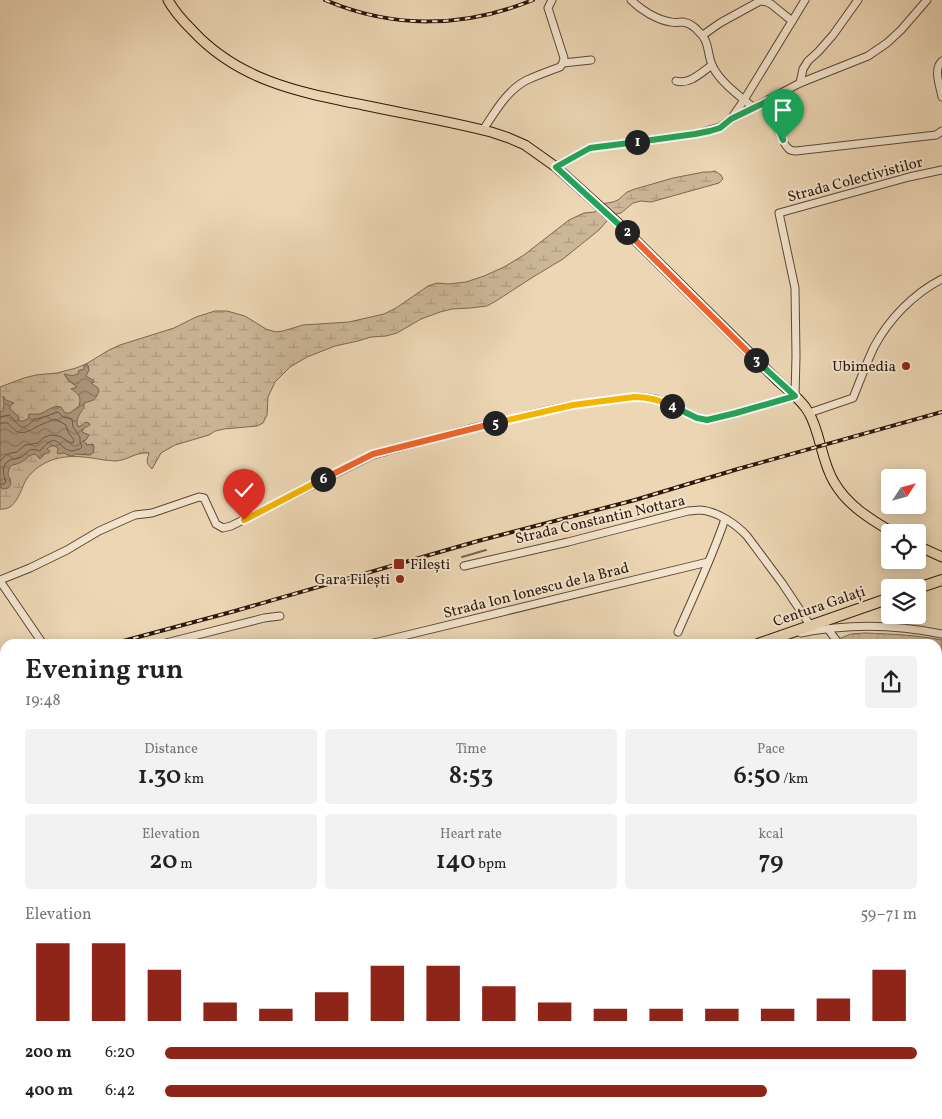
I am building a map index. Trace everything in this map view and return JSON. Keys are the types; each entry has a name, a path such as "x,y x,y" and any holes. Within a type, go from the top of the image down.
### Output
{"highway":[{"path":"926,585 942,580"},
{"name":"Centura Galați","path":"772,639 881,601"}],"main road":[{"path":"168,0 184,22 212,50 239,68 269,82 315,95 483,130 509,138 540,154 619,224 795,396 809,413 815,427 826,467 839,490 856,508 881,526"},
{"path":"926,550 942,557"}],"street":[{"path":"483,130 499,105 516,88 527,80 560,67 563,63 564,58 548,8 552,0"},
{"path":"630,0 661,19 671,22 683,22 692,26 703,35 709,59 718,74 754,108"},
{"path":"731,119 805,0"},
{"path":"800,83 803,69 833,35 858,0"},
{"path":"556,167 590,148 695,134 720,128 731,119 800,83 868,56 887,43 901,30 927,0"},
{"path":"703,35 720,23 763,1 771,4 792,20"},
{"path":"563,63 591,60"},
{"path":"942,61 938,66 937,74 942,97"},
{"path":"676,81 686,82 693,79 712,65"},
{"path":"768,101 783,140 791,151 936,135 942,131"},
{"name":"Strada Colectivistilor","path":"795,396 795,288 779,213 909,177 942,170"},
{"path":"809,413 853,398 874,347 894,316 930,285 942,279"},
{"path":"40,639 0,581 67,550 100,531 135,515 152,513 199,497 204,498 216,524 223,528 231,526 373,454 545,411 602,401 643,397 669,404 697,418 707,420 795,396"},
{"name":"Strada Constantin Nottara","path":"464,566 688,511 707,511 742,530 782,583 810,625"},
{"path":"678,632 720,535 724,519"},
{"name":"Strada Ion Ionescu de la Brad","path":"391,639 708,562"},
{"path":"182,639 264,618 280,616"},
{"path":"777,639 828,628 873,625 900,627 942,634"},
{"path":"828,628 836,639"}],"green space":[{"path":"715,171 723,179 719,183 651,202 641,201 633,203 621,213 612,215 599,230 563,259 487,306 440,312 421,319 397,333 335,346 307,357 290,367 275,382 268,397 267,415 263,423 257,426 215,431 209,435 175,445 161,453 152,469 147,461 149,453 115,461 79,457 55,459 34,470 26,480 14,504 5,509 0,509 0,387 36,375 57,373 76,368 120,345 174,328 196,317 215,311 227,311 245,316 266,329 276,332 303,325 349,322 384,314 428,286 437,283 466,282 504,267 524,255 569,220 584,213 595,212 602,204 618,200 627,192 673,178"},
{"path":"851,634 894,634 935,639 841,638"}],"water":[{"path":"86,364 89,370 86,376 93,380 94,382 91,383 99,391 94,400 84,403 77,424 78,427 85,422 89,423 90,425 84,428 82,432 89,435 83,441 86,445 93,444 93,453 90,455 76,454 71,456 64,453 58,454 57,447 51,446 47,449 50,451 49,453 46,453 40,459 33,454 20,463 11,466 8,475 11,485 6,489 2,489 0,485 0,412 3,411 3,396 6,400 14,403 10,406 10,409 17,415 20,421 28,419 29,414 40,414 56,407 61,407 65,413 70,413 79,406 80,398 71,389 77,387 64,374 77,374 79,373 78,371 84,369"}],"waterway":[{"path":"462,557 486,550"}],"railway":[{"path":"325,0 376,16 429,21 481,16 533,0"},
{"path":"131,639 478,541 635,500 942,412"}],"place":[{"name":"Ubimedia","path":"906,366"},
{"name":"Filești","path":"399,564"},
{"name":"Gara Filești","path":"400,579"}],"route":[{"path":"244,520 373,454 545,411 573,405 643,397 669,404 697,418 707,420 795,396 619,224 556,167 569,158 590,148 695,134 720,128 731,119 768,101 783,140"}]}
